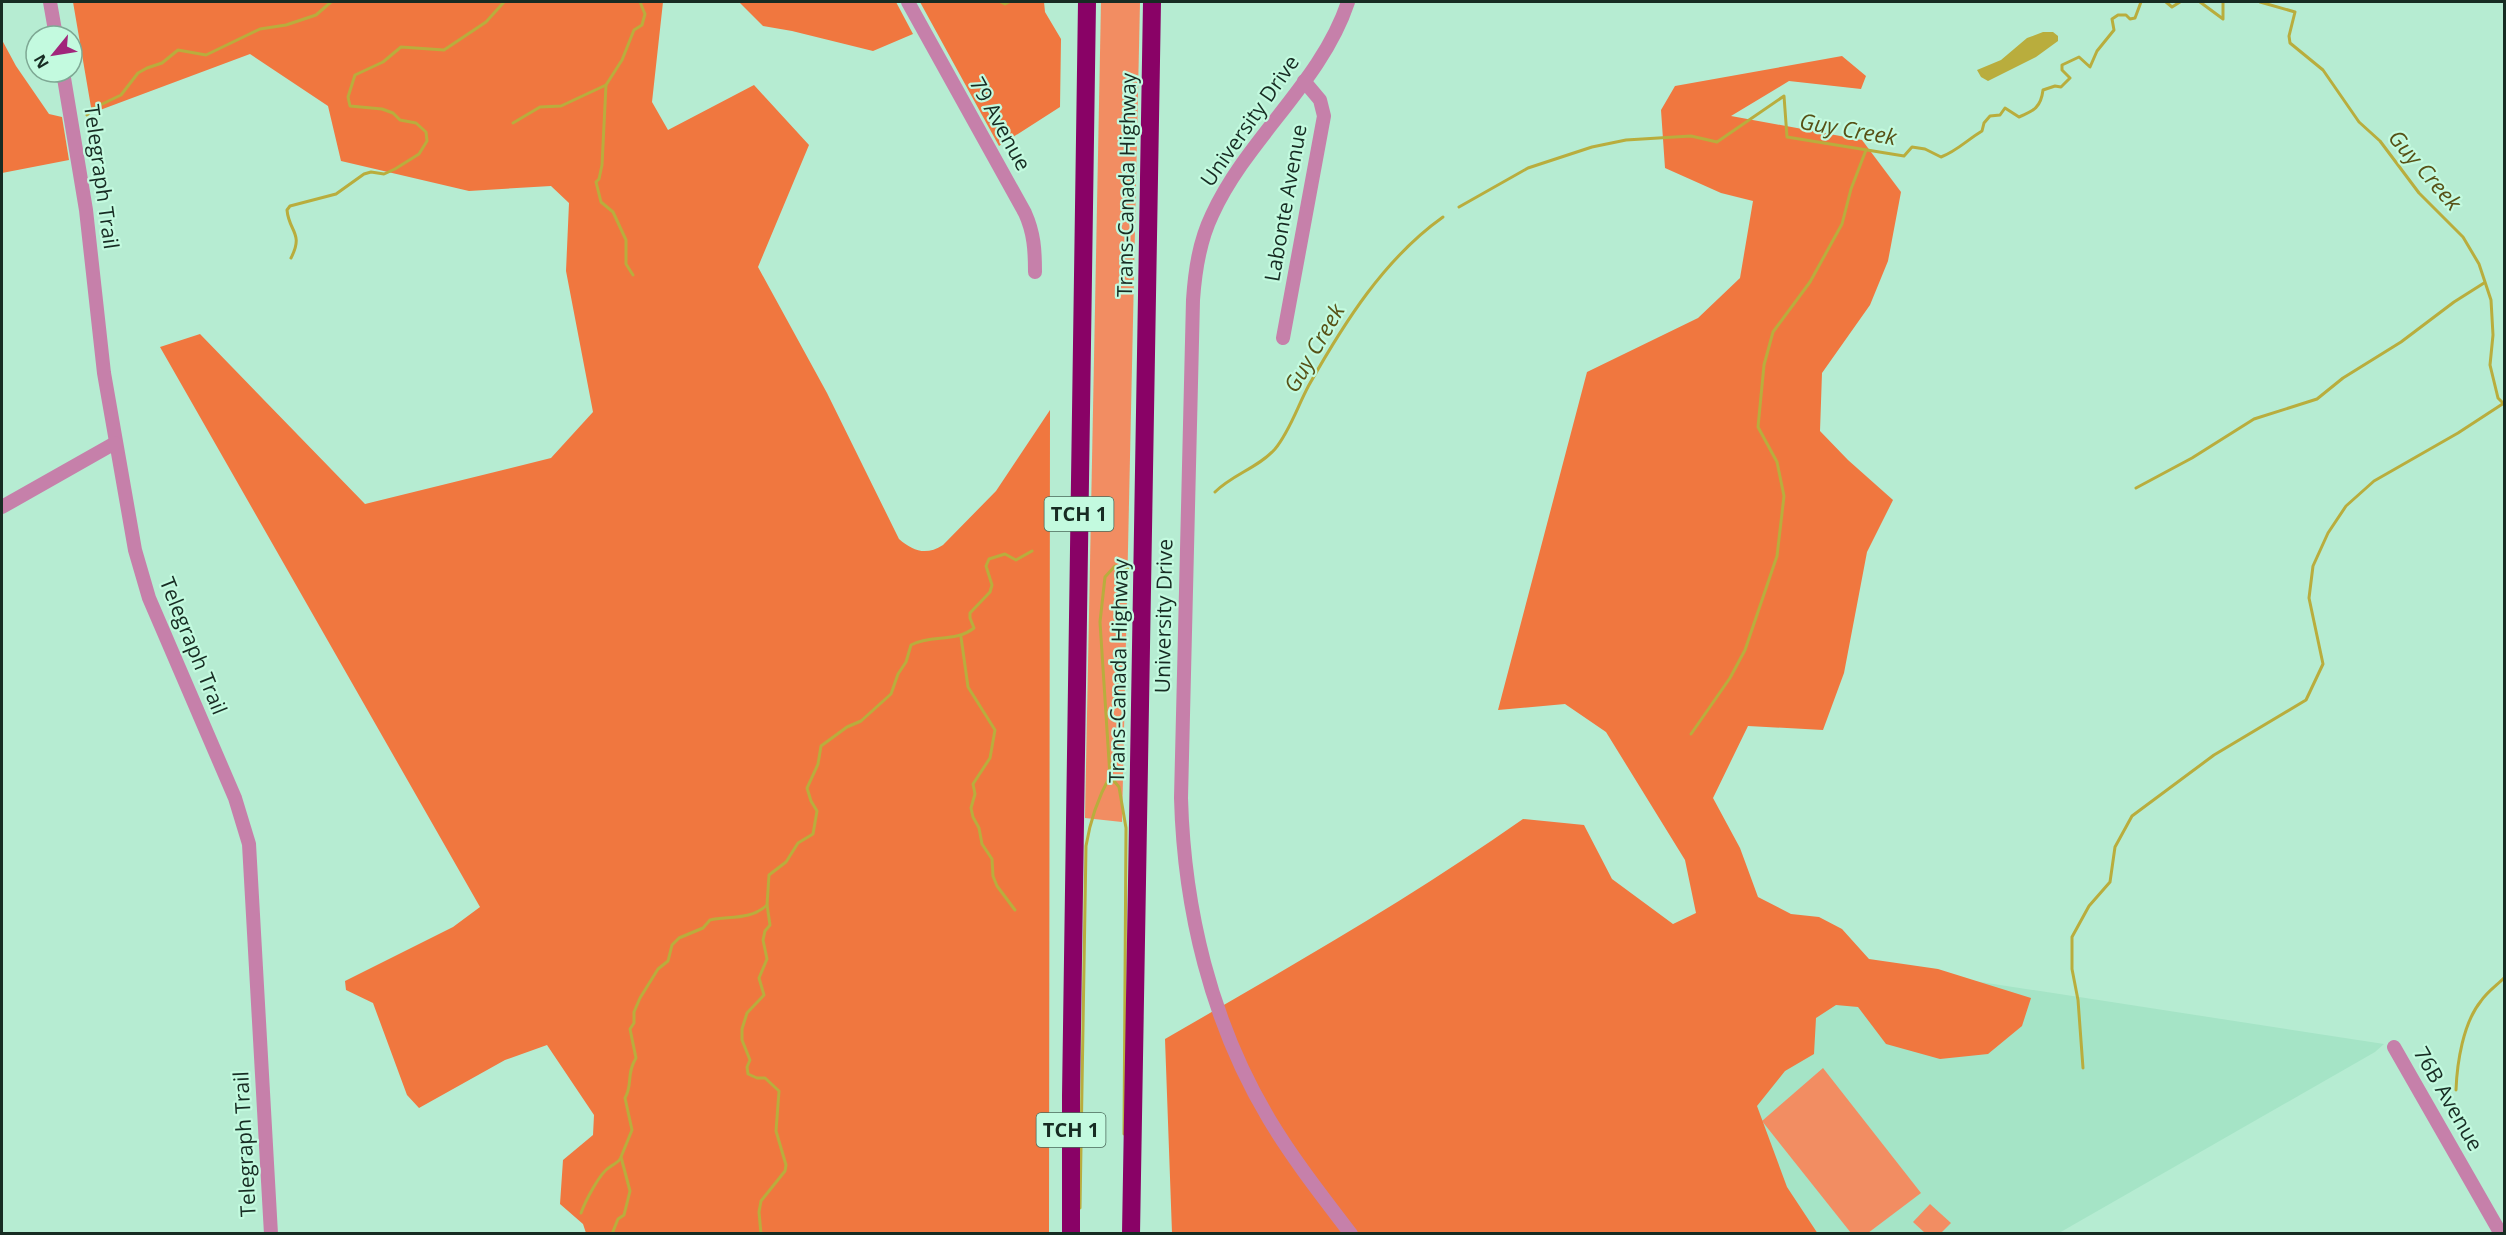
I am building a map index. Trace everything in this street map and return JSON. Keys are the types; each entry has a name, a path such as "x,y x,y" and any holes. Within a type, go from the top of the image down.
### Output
{"highway":[{"name":"Trans-Canada Highway","path":"1071,1233 1087,2"},
{"name":"Trans-Canada Highway","path":"1131,1233 1152,2"}],"street":[{"path":"50,2 54,24"},
{"name":"79 Avenue","path":"908,2 1025,213 1035,245 1035,272"},
{"name":"University Drive","path":"1348,2 1330,41 1304,81 1218,201 1198,255 1192,300 1182,821 1188,887 1197,933 1225,1028 1268,1118 1302,1169 1351,1233"},
{"name":"Labonte Avenue","path":"1283,338 1324,116 1320,100 1304,81"},
{"name":"Telegraph Trail","path":"65,84 86,210 104,373 141,576 189,694 235,798 249,844 271,1233"},
{"path":"2,507 115,443"},
{"name":"76B Avenue","path":"2394,1047 2501,1233"}],"shaded area":[{"path":"73,2 663,2 652,102 668,130 754,85 809,145 758,267 827,393 899,539 909,547 920,551 931,550 943,545 996,491 1050,410 1049,1233 586,1233 583,1224 560,1204 563,1160 593,1135 594,1115 547,1045 505,1060 419,1108 407,1095 373,1003 346,990 345,981 453,927 480,907 160,347 200,334 365,504 551,458 593,412 566,271 569,203 551,186 469,191 341,161 328,106 250,54 92,113 84,66 84,24 77,24"},
{"path":"739,2 896,2 913,34 873,51 763,26"},
{"path":"920,2 1044,2 1045,12 1061,39 1060,107 999,146"},
{"path":"1101,2 1140,2 1122,822 1085,818"},
{"path":"2043,32 2053,32 2058,36 2058,41 2036,57 1988,81 1981,77 1977,70 2001,60 2027,38"},
{"path":"2,40 24,78 24,84 28,84 49,114 62,117 69,160 2,173"},
{"path":"1842,56 1866,76 1861,89 1789,81 1731,116 1862,140 1901,192 1888,261 1870,305 1822,373 1820,431 1848,460 1893,500 1867,552 1844,673 1823,730 1748,726 1713,798 1740,848 1758,897 1791,914 1819,917 1842,929 1869,959 1938,969 2031,998 2022,1026 1988,1054 1940,1059 1886,1044 1858,1007 1836,1005 1816,1018 1814,1054 1785,1071 1757,1106 1787,1187 1818,1234 1172,1233 1165,1039 1391,906 1523,819 1584,825 1612,879 1673,924 1696,913 1685,860 1606,732 1565,704 1498,710 1587,372 1698,318 1740,278 1753,201 1721,193 1665,168 1661,110 1675,86"},
{"path":"1656,932 2384,1044 2375,1052 2059,1233 1710,1233"},
{"path":"1823,1068 1921,1193 1868,1233 1851,1233 1762,1121"},
{"path":"1930,1204 1951,1223 1941,1233 1925,1233 1913,1222"}],"waterway":[{"path":"87,115 94,108 121,95 138,73 162,63 178,50 206,55 260,29 286,25 316,15 331,2"},
{"path":"291,258 295,250 296,238 288,217 287,210 290,206 336,194 364,174 371,172 384,174 395,169 419,154 427,141 426,132 416,123 400,120 393,113 382,109 350,106 348,97 355,75 383,62 401,47 444,50 486,22 504,2"},
{"path":"633,275 626,264 626,240 613,212 601,202 596,182 599,179 602,165 606,85 622,60 634,30 642,25 645,14 640,2"},
{"path":"1001,2 1005,4 1009,2"},
{"name":"Guy Creek","path":"1459,207 1528,168 1592,147 1626,140 1691,136 1717,142 1784,96 1787,137 1904,156 1912,147 1925,149 1941,157 1957,149 1982,131 1984,123 1990,116 2000,115 2005,108 2019,117 2033,110 2041,101 2043,90 2055,86 2061,87 2070,78 2062,70 2062,65 2079,57 2090,67 2097,51 2114,30 2112,19 2118,15 2126,15 2130,19 2135,18 2141,2"},
{"name":"Guy Creek","path":"2166,2 2172,7 2180,2"},
{"name":"Guy Creek","path":"2200,2 2223,19 2223,2"},
{"name":"Guy Creek","path":"2260,2 2295,12 2289,36 2290,43 2323,70 2359,122 2380,141 2419,193 2463,237 2479,264 2491,300 2493,335 2490,365 2498,398 2503,403"},
{"path":"513,123 540,107 561,106 606,85"},
{"path":"1691,734 1730,678 1745,650 1777,556 1784,496 1777,462 1758,427 1764,365 1773,332 1810,282 1842,224 1851,189 1866,150"},
{"name":"Guy Creek","path":"1215,492 1275,449 1294,418 1322,362 1351,316 1402,252 1443,217"},
{"path":"2136,488 2192,458 2254,419 2317,399 2343,378 2401,342 2454,302 2484,283"},
{"path":"2083,1068 2078,1000 2072,969 2072,937 2089,906 2110,882 2115,847 2132,816 2214,755 2306,700 2323,664 2309,598 2313,566 2328,533 2346,506 2374,481 2458,433 2504,403"},
{"name":"Guy Creek","path":"761,1234 759,1212 761,1201 785,1171 786,1165 776,1131 779,1091 765,1078 757,1078 748,1074 747,1067 750,1060 742,1040 742,1029 747,1013 764,995 759,978 767,959 763,940 765,931 770,925 767,905 769,875 786,862 798,843 813,834 817,811 807,788 818,764 821,746 847,727 861,721 891,694 911,645 967,633 974,628 970,613 990,592 992,585 986,566 989,559 1005,554 1016,560 1032,551"},
{"path":"1080,1208 1086,846 1095,810 1110,776 1100,622 1105,577 1115,566 1131,569"},
{"path":"961,637 968,687 995,730 990,758 973,784 975,794 971,808 979,828 982,844 992,859 993,876 997,886 1015,910"},
{"path":"1110,776 1119,787 1126,828 1124,1134"},
{"path":"612,1234 618,1219 624,1215 630,1191 621,1157 632,1130 625,1098 629,1088 631,1069 636,1058 630,1029 634,1023 634,1012 640,998 658,969 668,961 672,945 679,938 703,928 710,920 747,915 767,905"},
{"path":"2456,1090 2460,1056 2470,1020 2483,998 2504,978"},
{"path":"581,1213 597,1181 621,1158"}]}
